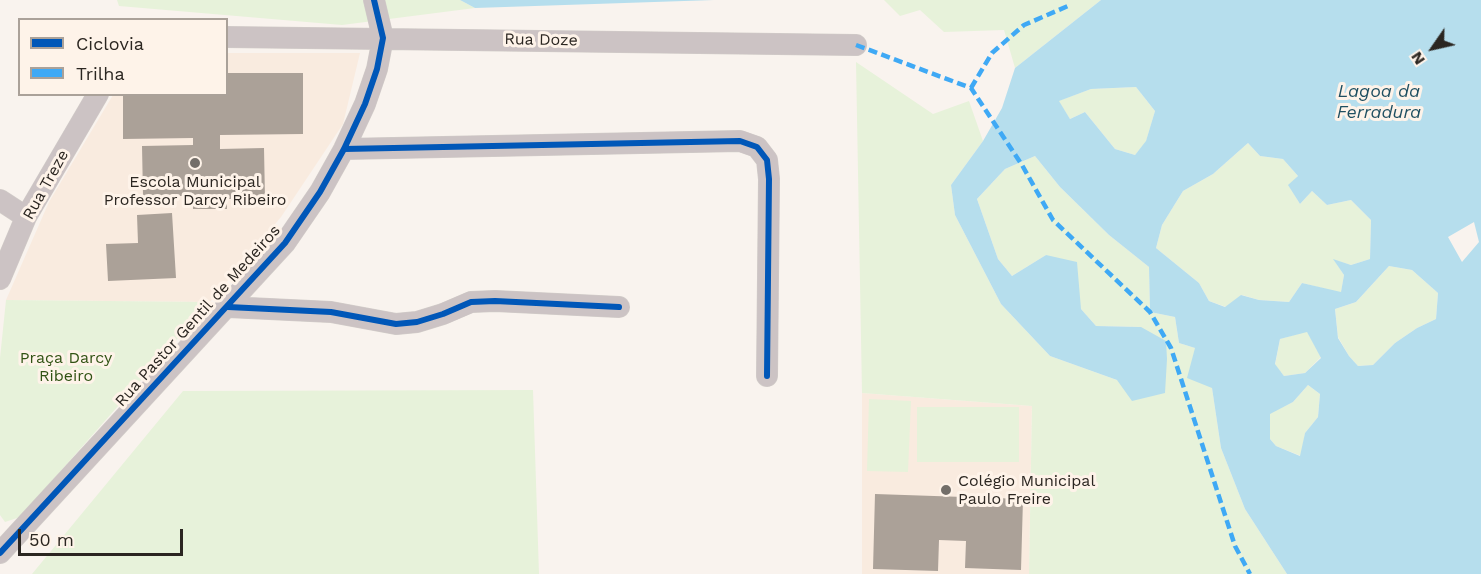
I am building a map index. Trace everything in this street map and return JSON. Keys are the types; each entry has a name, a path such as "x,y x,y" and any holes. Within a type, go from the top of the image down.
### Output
{"street":[{"name":"Rua Pastor Gentil de Medeiros","path":"0,553 285,243 320,192 344,149 377,69 383,38 374,0"},
{"name":"Rua Doze","path":"228,37 855,45"},
{"name":"Rua Treze","path":"0,279 26,217 97,96"},
{"path":"344,149 740,141 757,147 767,160 769,179 767,376"},
{"path":"0,200 26,217"},
{"path":"228,307 331,312 396,324 435,317 471,302 495,301 619,307"}],"shaded area":[{"name":"Escola Municipal Professor Darcy Ribeiro","path":"228,53 360,53 343,124 281,217 210,302 6,300 49,202 112,96 228,96"},
{"name":"Colégio Municipal Paulo Freire","path":"862,393 1032,406 1029,574 862,574"}],"green space":[{"path":"117,0 460,0 475,8 342,25 119,6"},
{"path":"884,0 1101,0 1015,68 1004,30 944,32 920,10 900,16"},
{"path":"856,62 933,114 969,101 983,141 951,185 955,215 1001,304 1050,356 1117,380 1141,327 1096,326 1081,309 1046,255 1012,276 998,259 977,199 1005,169 1035,156 1060,187 1109,235 1149,267 1150,312 1175,317 1179,343 1195,348 1212,388 1221,448 1245,509 1287,574 1029,574 1032,406 862,393"},
{"path":"1136,87 1155,111 1146,142 1135,155 1115,149 1085,112 1070,119 1058,101 1091,89"},
{"path":"1248,143 1260,156 1283,159 1298,176 1289,186 1300,204 1312,191 1327,205 1351,200 1371,220 1370,259 1351,265 1334,260 1344,275 1341,293 1302,283 1289,302 1259,300 1242,295 1226,307 1209,301 1199,283 1156,248 1162,225 1183,191 1213,174"},
{"path":"1389,266 1412,270 1438,293 1436,319 1417,328 1395,343 1373,365 1358,366 1338,337 1335,309 1356,302"},
{"name":"Praça Darcy Ribeiro","path":"6,300 210,302 20,517 5,522 0,515 0,358"},
{"path":"1307,331 1321,357 1305,373 1284,376 1275,365 1280,339"},
{"path":"1308,385 1320,394 1318,417 1305,433 1301,456 1276,446 1270,439 1270,413 1293,402"},
{"path":"533,390 539,574 32,574 183,391"},
{"path":"869,399 911,401 908,472 867,471"},
{"path":"917,407 1019,407 1019,462 917,462"}],"water":[{"path":"460,0 714,0 475,8"},
{"name":"Lagoa da Ferradura","path":"1101,0 1481,0 1481,574 1287,574 1245,509 1221,448 1212,388 1187,378 1195,348 1179,343 1175,317 1150,312 1149,267 1109,235 1060,187 1035,156 1005,169 977,199 998,259 1012,276 1046,255 1077,262 1081,309 1096,326 1141,327 1166,341 1165,393 1132,401 1117,380 1050,356 1001,304 955,215 951,185 983,141 1002,108 1015,68","holes":["1136,87 1155,111 1146,141 1135,155 1115,149 1085,112 1070,119 1059,101 1091,89","1248,143 1260,156 1283,159 1298,176 1288,185 1300,204 1312,191 1327,205 1351,200 1371,220 1370,259 1351,265 1333,259 1344,275 1341,292 1302,283 1289,302 1259,300 1241,295 1225,307 1209,301 1199,283 1156,248 1162,225 1183,191 1213,174","1474,222 1479,242 1462,262 1448,237","1389,266 1412,270 1438,293 1436,319 1417,328 1395,343 1373,365 1358,366 1338,338 1335,309 1356,302","1307,332 1321,358 1305,373 1284,376 1275,364 1280,339","1308,385 1320,394 1318,417 1305,433 1300,456 1276,446 1270,439 1270,414 1293,402"]}],"building":[{"path":"228,73 303,73 303,134 220,135 220,149 264,148 265,199 227,199 227,209 193,209 193,196 143,196 142,146 193,145 193,138 123,139 123,96 228,96"},
{"path":"172,213 176,278 108,281 106,244 138,243 137,215"},
{"path":"875,494 1023,499 1021,570 965,568 966,541 939,540 938,571 873,569"}],"marked path":[{"path":"971,88 992,53 1024,25 1068,6"},
{"path":"856,45 971,88 1022,165 1053,220 1150,312 1171,348 1235,546 1250,574"}],"cycle path":[{"path":"0,553 285,243 320,192 365,104 377,69 383,38 374,0"},
{"path":"344,149 740,141 757,147 767,160 769,179 767,376"},
{"path":"228,307 331,312 396,324 417,322 471,302 495,301 619,307"}],"place":[{"name":"Escola Municipal Professor Darcy Ribeiro","path":"195,163"},
{"name":"Colégio Municipal Paulo Freire","path":"946,490"}]}
